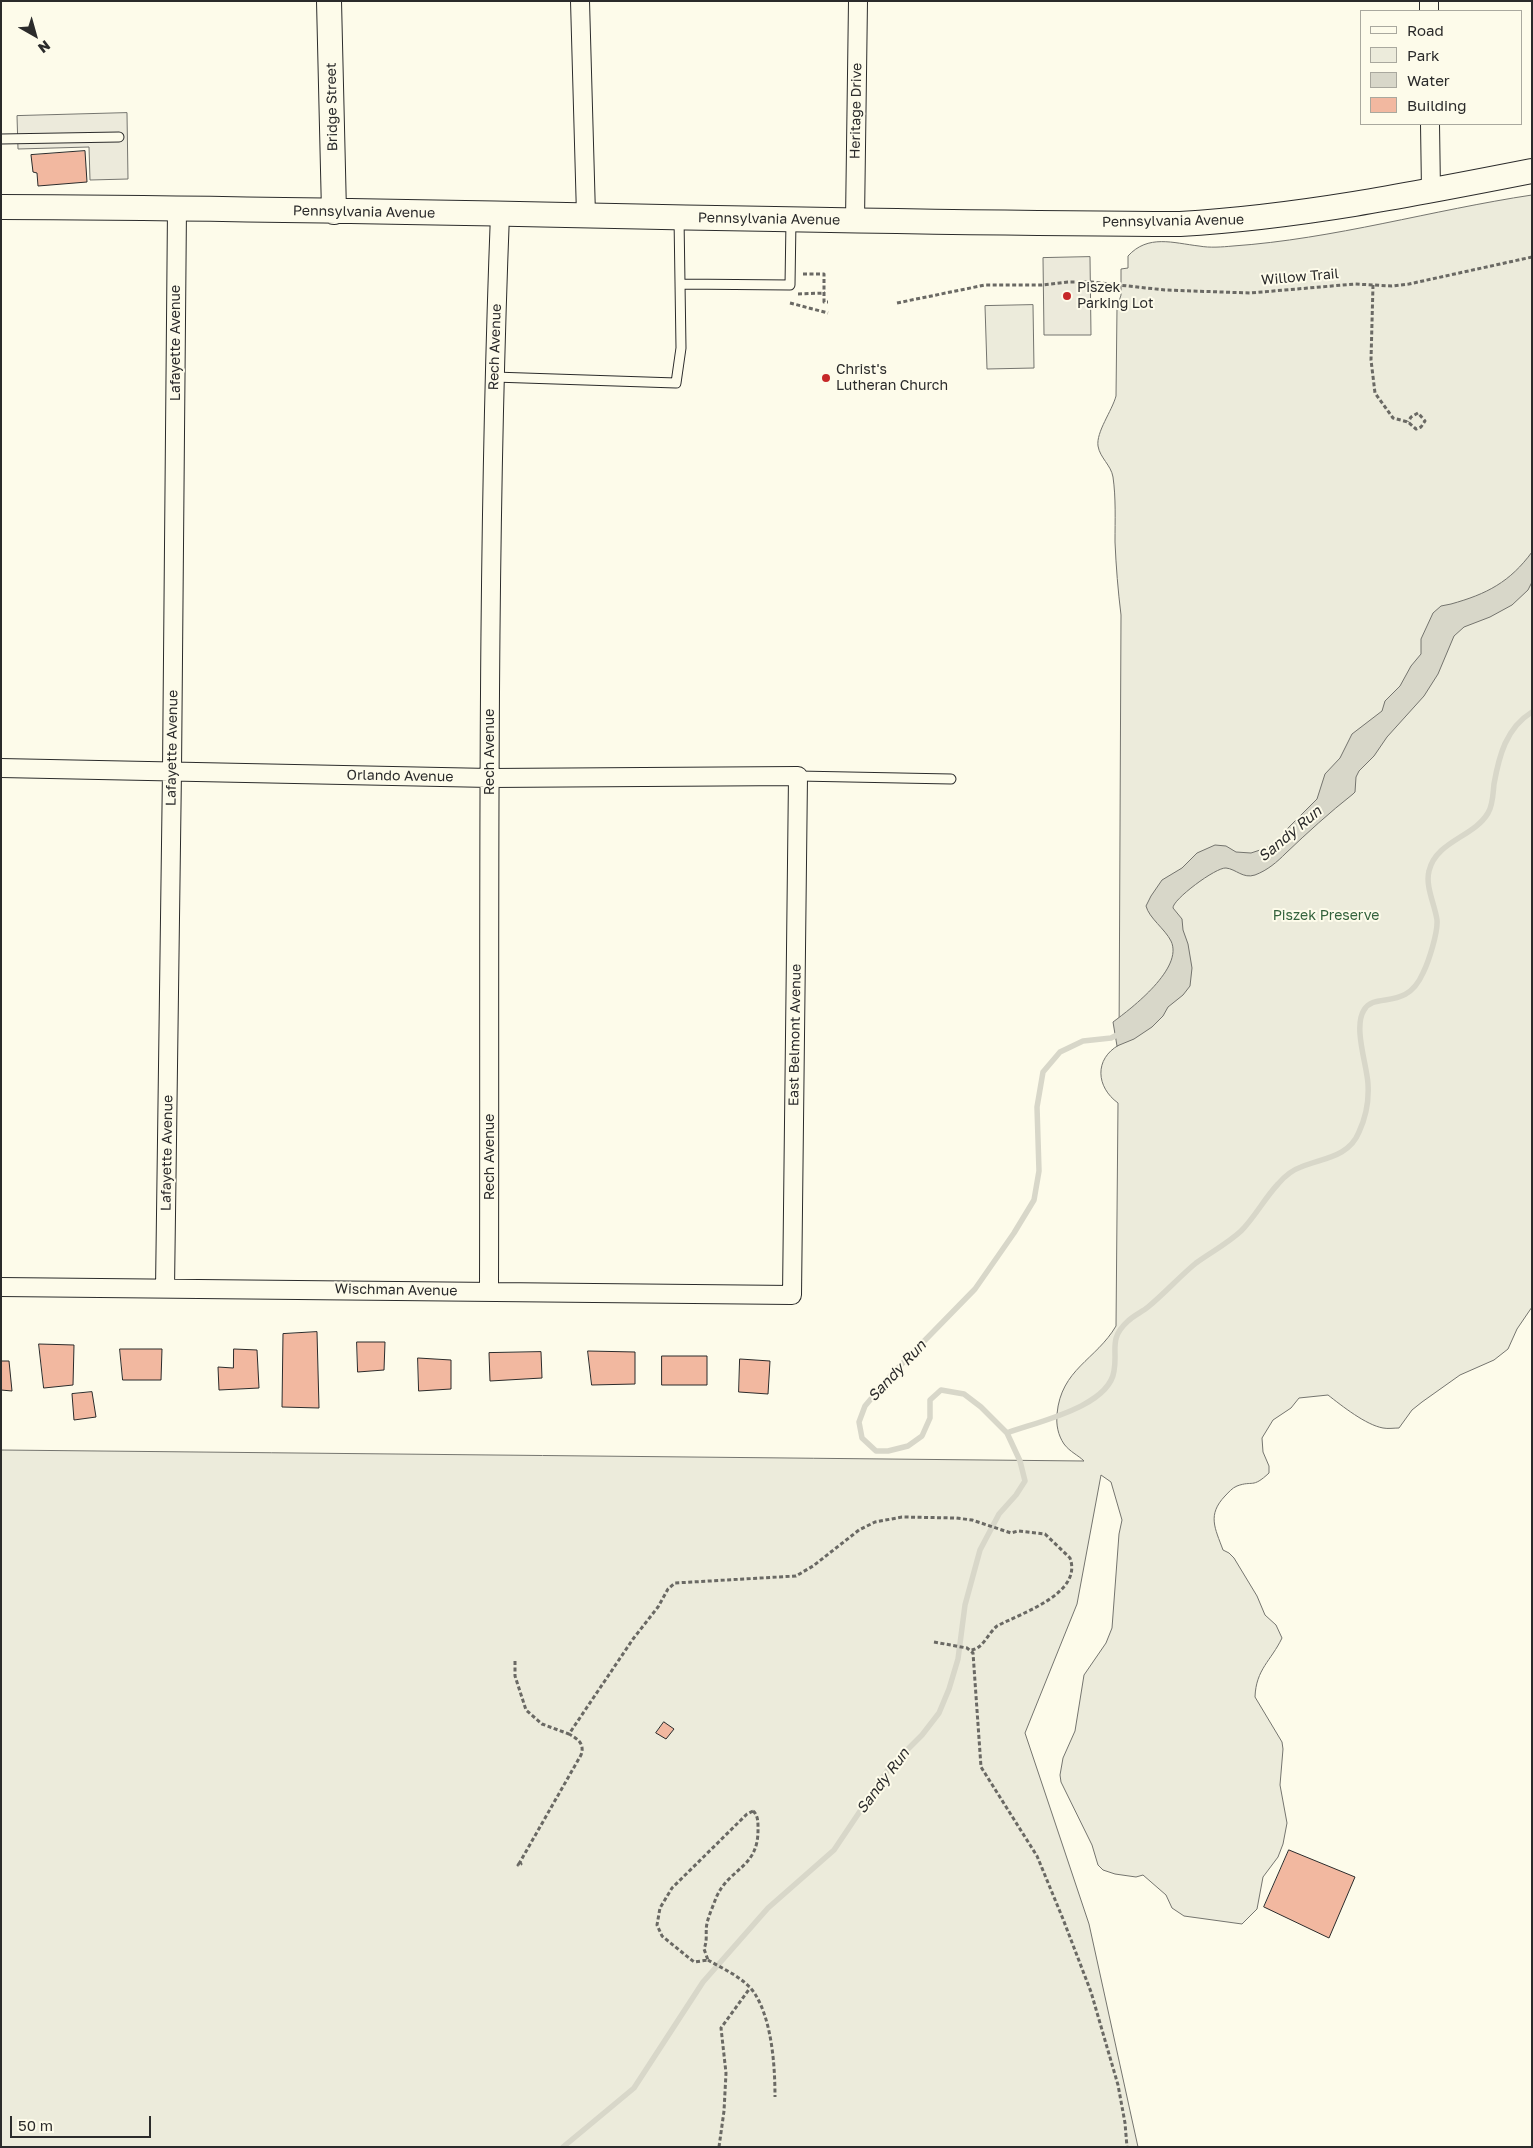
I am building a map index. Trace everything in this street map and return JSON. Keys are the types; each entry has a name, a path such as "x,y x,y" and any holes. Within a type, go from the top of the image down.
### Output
{"main road":[{"name":"Bridge Street","path":"329,1 334,212"},
{"name":"Pennsylvania Avenue","path":"1,207 176,208 1180,224 1306,213 1532,172"}],"street":[{"path":"580,1 586,215"},
{"name":"Heritage Drive","path":"855,220 858,1"},
{"path":"1430,125 1431,191"},
{"name":"Lafayette Avenue","path":"165,1288 172,770 176,208"},
{"name":"Rech Avenue","path":"489,1291 490,778 494,378 500,214"},
{"name":"Orlando Avenue","path":"1,768 490,778 798,776"},
{"name":"East Belmont Avenue","path":"792,1295 798,776"},
{"name":"Wischman Avenue","path":"1,1287 792,1295"}],"lane":[{"path":"1,139 119,137"},
{"path":"494,378 676,383 681,348 678,217"},
{"path":"680,284 790,285 791,219"},
{"path":"798,776 951,779"}],"path":[{"name":"Willow Trail","path":"897,303 985,285 1042,285 1092,282 1165,290 1250,293 1355,284 1409,284 1532,257"},
{"path":"790,274 824,274 824,302 828,302"},
{"path":"1373,285 1371,360 1375,393 1393,418 1408,422 1416,429 1421,427 1425,421 1418,413 1413,414 1408,422"},
{"path":"790,294 825,293"},
{"path":"790,303 828,313"},
{"path":"569,1734 633,1638 658,1607 668,1589 675,1583 796,1576 814,1566 859,1530 875,1522 892,1518 956,1518 974,1521 1011,1533 1031,1532 1045,1534 1070,1558 1072,1563 1070,1577 1065,1586 1054,1597 997,1626 976,1650 934,1642"},
{"path":"971,1650 975,1659 975,1706 981,1767 1037,1856 1063,1919 1090,1992 1118,2085 1127,2147"},
{"path":"515,1662 515,1676 526,1710 542,1724 576,1737 582,1744 583,1749 520,1862"},
{"path":"708,1960 694,1962 662,1936 656,1925 657,1917 672,1888 747,1814 753,1811 757,1816 758,1823 757,1847 752,1857 717,1896 707,1925 708,1940 704,1949 708,1960 742,1981 755,1994 766,2020 775,2066 775,2097"},
{"path":"719,2147 724,2118 726,2073 721,2028 750,1988"}],"green space":[{"name":"Piszek Preserve","path":"1532,195 1532,1307 1517,1329 1508,1349 1494,1360 1460,1375 1422,1402 1412,1410 1399,1428 1383,1428 1369,1423 1328,1395 1299,1398 1291,1408 1273,1420 1262,1438 1263,1452 1269,1466 1269,1473 1256,1483 1242,1484 1234,1488 1219,1503 1216,1509 1214,1516 1215,1528 1223,1550 1234,1558 1257,1596 1265,1615 1276,1625 1282,1638 1261,1672 1255,1697 1282,1742 1280,1785 1287,1823 1283,1844 1278,1857 1263,1877 1257,1909 1242,1924 1184,1916 1172,1908 1166,1895 1143,1875 1136,1877 1103,1870 1098,1865 1092,1845 1061,1782 1060,1775 1063,1758 1075,1731 1084,1675 1106,1643 1112,1628 1119,1534 1122,1520 1111,1482 1101,1475 1077,1604 1025,1733 1089,1924 1138,2147 1,2147 1,1450 1084,1461 1064,1444 1057,1426 1057,1414 1065,1386 1072,1375 1108,1338 1116,1326 1118,1103 1105,1089 1101,1073 1105,1058 1119,1045 1121,615 1116,560 1113,477 1101,454 1098,440 1116,396 1117,308 1121,295 1121,269 1128,268 1128,256 1136,249 1152,242 1212,247 1271,242 1346,231"},
{"path":"1033,305 1034,368 987,369 985,306"}],"shaded area":[{"path":"127,113 128,179 90,180 89,147 18,149 17,116"},
{"name":"Piszek Parking Lot","path":"1090,257 1091,335 1044,335 1043,258"}],"water":[{"path":"1532,552 1532,582 1528,590 1512,605 1490,617 1464,627 1454,636 1438,674 1424,696 1387,737 1374,756 1359,771 1353,794 1327,815 1279,860 1260,873 1247,876 1230,869 1221,869 1195,885 1179,898 1173,908 1182,919 1183,930 1188,944 1192,968 1190,986 1183,995 1168,1007 1163,1016 1152,1027 1134,1039 1117,1046 1113,1022 1154,986 1170,963 1173,952 1171,941 1150,915 1146,906 1162,880 1182,868 1197,853 1215,845 1226,846 1236,852 1251,853 1266,848 1279,840 1289,827 1317,799 1325,774 1340,758 1352,734 1382,711 1385,701 1400,686 1411,666 1421,654 1421,639 1433,613 1441,606 1476,596 1497,586 1515,571"}],"building":[{"path":"85,151 87,182 38,186 37,173 33,172 31,155"},
{"path":"317,1332 319,1408 282,1407 283,1334"},
{"path":"357,1342 385,1342 384,1370 358,1372"},
{"path":"39,1344 74,1345 73,1385 44,1388"},
{"path":"120,1349 162,1349 161,1380 123,1380"},
{"path":"234,1349 257,1350 259,1388 219,1390 218,1367 233,1368"},
{"path":"588,1351 635,1352 635,1384 592,1385"},
{"path":"541,1352 542,1378 490,1381 489,1353"},
{"path":"662,1356 707,1356 707,1385 662,1385"},
{"path":"418,1358 451,1360 451,1389 419,1391"},
{"path":"740,1359 770,1361 768,1394 739,1392"},
{"path":"1,1361 9,1361 12,1391 1,1390"},
{"path":"92,1392 96,1417 74,1420 72,1394"},
{"path":"664,1722 674,1729 666,1739 656,1733"},
{"path":"1289,1850 1355,1877 1329,1938 1264,1907"}],"waterway":[{"path":"1007,1433 1070,1411 1086,1404 1099,1394 1109,1384 1114,1371 1116,1339 1118,1333 1128,1321 1148,1307 1196,1263 1241,1231 1280,1181 1288,1174 1298,1168 1335,1156 1349,1147 1355,1140 1364,1120 1368,1096 1367,1076 1360,1036 1361,1017 1369,1005 1408,993 1416,985 1423,973 1433,946 1437,925 1428,883 1429,871 1433,861 1447,846 1482,821 1490,810 1501,753 1516,726 1532,712"},
{"name":"Sandy Run","path":"563,2147 634,2088 703,1982 768,1908 834,1850 889,1768 922,1735 939,1713 958,1659 965,1605 980,1550 999,1514 1016,1495 1025,1481 1020,1461 1007,1433 981,1407 964,1394 941,1390 930,1400 930,1418 922,1436 908,1446 888,1451 876,1451 862,1438 859,1422 865,1406 891,1375 975,1289 1014,1233 1034,1200 1039,1171 1037,1107 1043,1072 1060,1052 1083,1041 1111,1038 1121,1033"}],"place":[{"name":"Piszek Parking Lot","path":"1067,296"},
{"name":"Christ's Lutheran Church","path":"826,378"}]}
